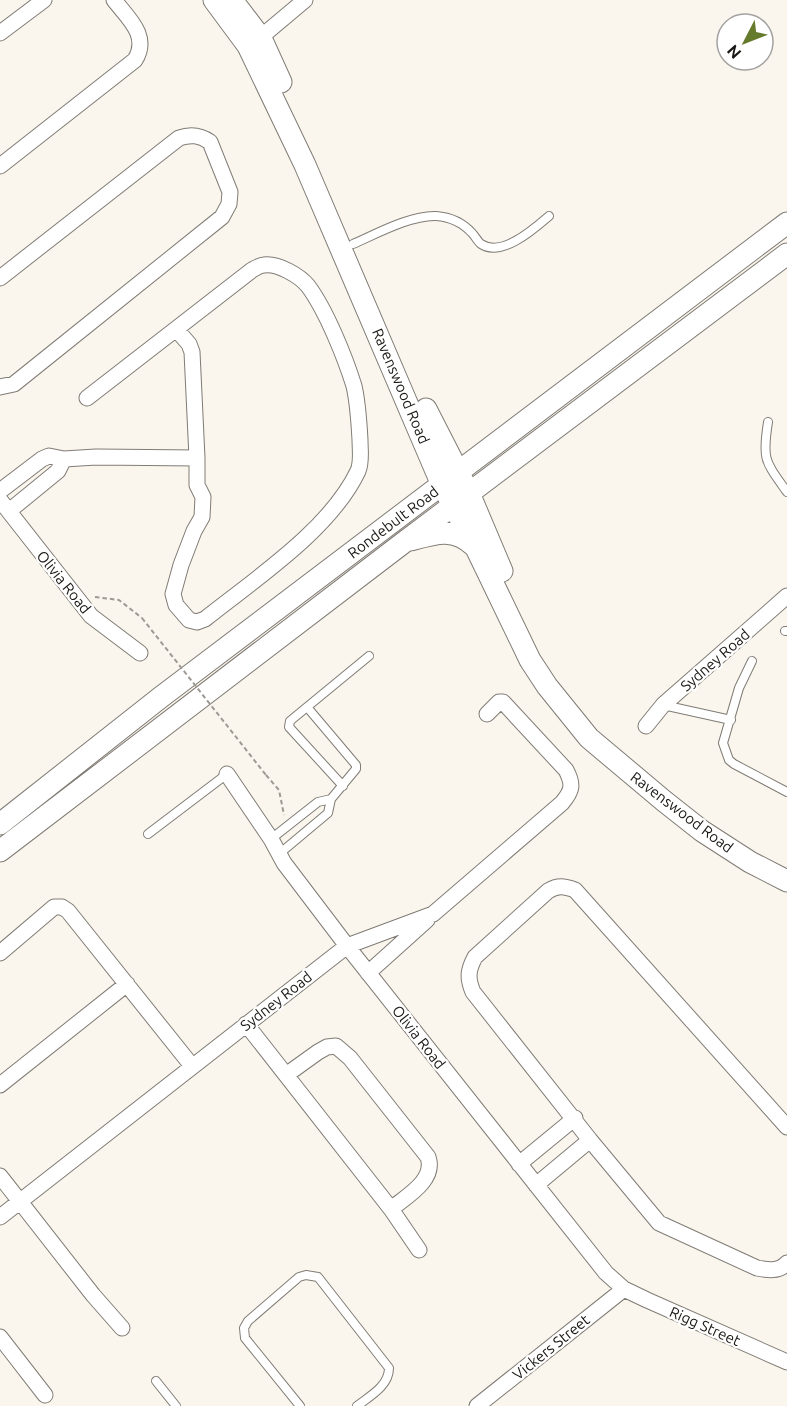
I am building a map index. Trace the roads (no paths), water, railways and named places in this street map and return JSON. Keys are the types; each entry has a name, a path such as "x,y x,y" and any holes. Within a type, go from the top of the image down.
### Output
{"main road":[{"name":"Ravenswood Road","path":"214,0 255,42"},
{"name":"Ravenswood Road","path":"232,0 255,42 450,479 551,669 597,732 611,757"},
{"name":"Rondebult Road","path":"0,824 161,697 787,223"},
{"name":"Ravenswood Road","path":"347,246 436,431 450,479"},
{"name":"Rondebult Road","path":"0,851 461,499 787,254"},
{"path":"436,431 456,446 466,449 498,443"},
{"name":"Ravenswood Road","path":"461,499 475,546 511,623 541,678 589,738 702,831 750,862 787,881"},
{"path":"403,543 450,532 466,538 475,546"}],"street":[{"path":"0,33 44,0"},
{"path":"0,166 135,60 140,47 139,33 114,0"},
{"path":"255,42 305,0"},
{"path":"0,278 179,138 195,135 210,142 230,192 229,204 222,217 14,384 0,387"},
{"path":"87,398 252,270 265,264 273,266 287,271 307,284 332,331 354,387 359,422 358,470 338,503 301,541 205,619 197,622 189,620 176,605 173,594 181,565 202,517 203,497 197,485 192,352 189,344 176,329"},
{"path":"3,498 42,459 49,456 64,459 197,458"},
{"path":"3,498 22,500 58,471 64,459"},
{"name":"Olivia Road","path":"3,498 69,590 91,616 140,653"},
{"name":"Sydney Road","path":"646,726 663,705 787,596"},
{"name":"Sydney Road","path":"0,1217 347,946 434,914 562,803 572,788 572,780 566,770 503,702 499,702 487,714"},
{"name":"Olivia Road","path":"227,774 279,854 347,946 606,1273 624,1288"},
{"path":"787,1127 575,890 557,886 548,891 476,957 467,979 473,992 659,1223 757,1268 770,1270 783,1267 787,1263"},
{"path":"0,953 54,907 62,907 68,911 192,1066"},
{"path":"368,973 434,914"},
{"path":"0,1085 127,984"},
{"path":"246,1024 392,1209 419,1250"},
{"path":"286,1075 327,1047 336,1046 357,1067 428,1157 430,1163 429,1173 420,1184 392,1209"},
{"path":"519,1164 574,1118"},
{"path":"536,1185 590,1140"},
{"path":"0,1176 19,1203 122,1328"},
{"name":"Rigg Street","path":"624,1288 787,1362"},
{"name":"Vickers Street","path":"477,1406 624,1288"},
{"path":"0,1337 45,1395"}],"lane":[{"path":"347,246 417,219 436,216 461,223 481,244 492,247 506,245 525,236 549,216"},
{"path":"768,422 763,451 770,468 787,492"},
{"path":"3,498 22,500"},
{"path":"342,786 289,727 290,721 369,656"},
{"path":"752,661 739,687 723,743 729,760 787,792"},
{"path":"663,705 731,720"},
{"path":"279,854 328,813 331,799 356,769 354,761 307,707"},
{"path":"148,834 227,774"},
{"path":"271,839 318,802 331,799"},
{"path":"300,1406 245,1338 244,1328 248,1321 294,1281 306,1275 318,1277 388,1368 389,1374 380,1388 357,1406"},
{"path":"156,1381 176,1406"}]}
